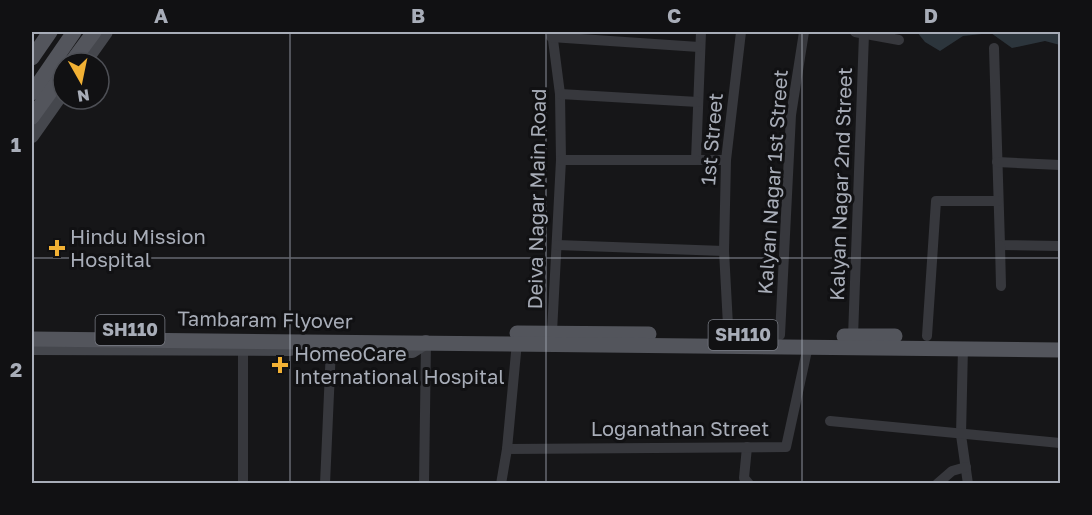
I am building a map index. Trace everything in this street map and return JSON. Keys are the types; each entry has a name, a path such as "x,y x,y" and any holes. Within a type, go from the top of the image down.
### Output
{"main road":[{"path":"32,58 51,32"},
{"path":"32,93 74,32"},
{"path":"80,51 94,32"},
{"path":"32,117 51,91"},
{"name":"Tambaram Flyover","path":"32,329 419,337"},
{"name":"SH110","path":"419,337 552,333 728,340 808,346 1060,350"},
{"name":"SH110","path":"419,337 516,342 728,340 780,336 927,336 1060,340"},
{"name":"Tambaram Flyover","path":"32,339 419,337"}],"street":[{"path":"93,51 106,32"},
{"path":"696,160 700,32"},
{"name":"1st Street","path":"728,340 724,251 726,160 741,32"},
{"name":"Kalyan Nagar 1st Street","path":"780,336 791,115 804,32"},
{"path":"860,32 899,40"},
{"name":"Kalyan Nagar 2nd Street","path":"853,336 860,32"},
{"path":"551,34 699,47"},
{"name":"Deiva Nagar Main Road","path":"551,34 560,94 561,160 552,333"},
{"path":"994,48 1001,286"},
{"path":"560,94 698,102"},
{"path":"32,136 51,109"},
{"path":"561,160 726,160"},
{"path":"997,162 1060,165"},
{"path":"927,336 936,201 998,201"},
{"path":"557,245 724,251"},
{"path":"1000,245 1060,246"},
{"path":"32,348 331,348 412,351 419,337"},
{"path":"419,337 424,483"},
{"path":"501,483 507,449 516,342"},
{"name":"Loganathan Street","path":"507,449 786,447 808,346"},
{"path":"963,347 961,435 968,483"},
{"path":"325,483 331,348"},
{"path":"243,349 243,483"},
{"path":"830,421 1060,443"},
{"path":"747,447 744,478 749,483"},
{"path":"937,483 952,471 966,467"}],"shaded area":[{"path":"917,32 1060,32 1060,45 1045,41 1012,48 991,33 963,36 940,51 925,42"}],"place":[{"name":"Hindu Mission Hospital","path":"57,248"},
{"name":"HomeoCare International Hospital","path":"280,365"}]}
